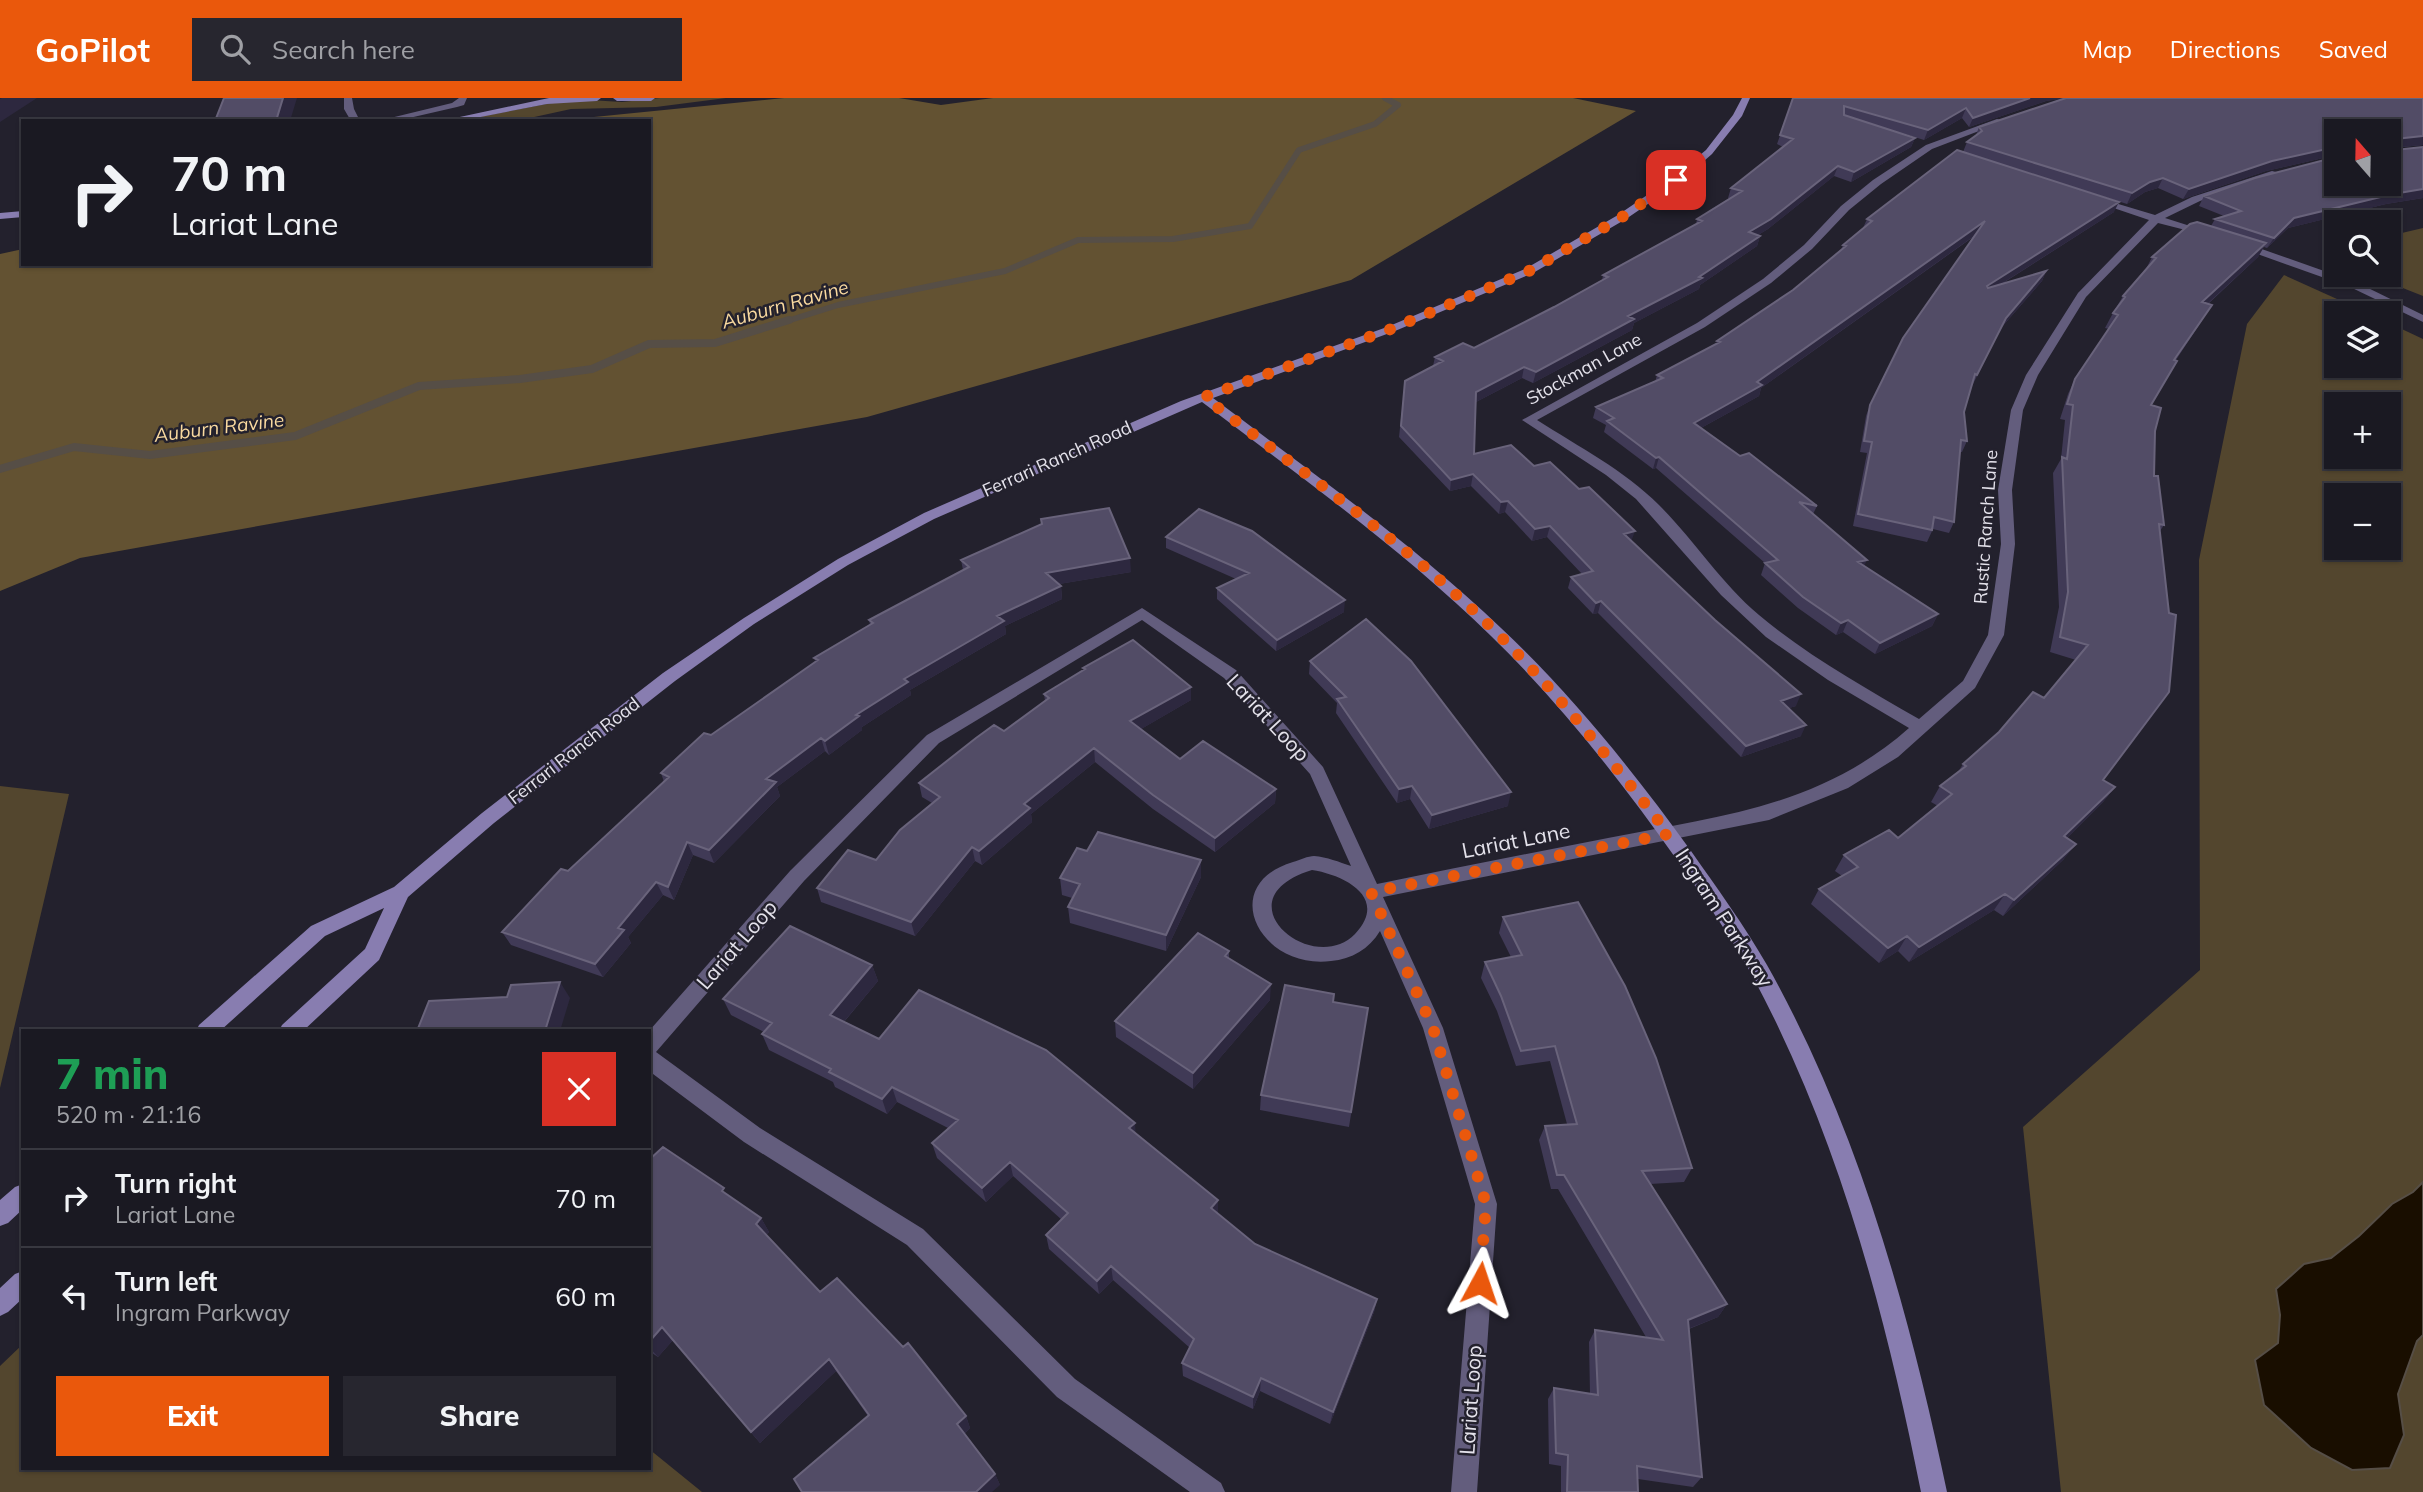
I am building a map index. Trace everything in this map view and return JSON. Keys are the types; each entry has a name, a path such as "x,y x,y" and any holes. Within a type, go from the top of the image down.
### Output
{"main road":[{"path":"455,119 563,98"},
{"path":"547,100 597,98"},
{"path":"617,98 651,98"},
{"name":"Ferrari Ranch Road","path":"208,1029 318,931 401,892 488,818 669,677 749,621 843,562 929,516 1204,397 1391,329 1529,271 1622,217 1676,180 1709,152 1737,116 1746,98"},
{"path":"0,216 21,214"},
{"name":"Ingram Parkway","path":"1204,397 1349,507 1495,632 1553,692 1669,834 1729,920 1769,987 1813,1081 1863,1217 1900,1340 1934,1492"},
{"name":"Ferrari Ranch Road","path":"291,1029 372,954 401,892"},
{"path":"0,1214 21,1196"},
{"path":"0,1304 21,1284"}],"street":[{"path":"348,98 349,109 355,119"},
{"path":"391,119 461,103 463,98"},
{"name":"Stockman Lane","path":"1922,728 1800,655 1750,615 1705,569 1654,508 1618,479 1528,420 1701,325 1767,281 1808,247 1845,208 1923,145 2014,117"},
{"path":"1923,145 1942,151"},
{"name":"Rustic Ranch Lane","path":"1669,834 1769,813 1842,784 1892,753 1969,684 1996,635 2008,544 2005,490 2009,450 2017,410 2032,374 2082,295 2156,219 2196,199 2245,181 2286,170"},
{"path":"2089,198 2216,237"},
{"path":"2228,241 2314,269 2423,319"},
{"name":"Lariat Loop","path":"651,1044 797,876 933,739 1142,612 1230,674 1317,771 1433,1028 1486,1204 1464,1492"},
{"name":"Lariat Lane","path":"1371,892 1669,834"},
{"path":"1312,863 1339,867 1362,880 1371,892 1377,907 1375,923 1366,936 1352,947 1334,953 1314,954 1295,949 1278,940 1266,926 1261,911 1261,897 1268,884 1279,873 1312,863"},
{"path":"651,1060 752,1135 915,1237 1066,1388 1212,1492"}],"shaded area":[{"path":"660,98 726,98 656,107 571,109 525,119 468,119 573,99 622,102"},
{"path":"784,98 899,98 941,105 993,98 1573,98 1636,111 1351,280 867,417 80,558 0,591 0,254 21,249 21,266 651,266 651,119 574,119"},
{"path":"2423,228 2423,296 2400,287 2401,233"},
{"path":"2284,275 2341,301 2324,301 2324,378 2401,378 2401,329 2423,339 2423,1492 2061,1492 2023,1127 2200,970 2199,560 2247,324"},
{"path":"0,786 69,794 0,1088"},
{"path":"2423,1182 2423,1335 2417,1341 2398,1394 2404,1435 2390,1468 2352,1470 2311,1448 2264,1405 2255,1360 2278,1343 2280,1315 2276,1289 2304,1264 2331,1258 2392,1204 2413,1192"},
{"path":"21,1346 21,1470 651,1470 651,1451 702,1492 0,1492 0,1366"}],"building":[{"path":"224,98 283,98 277,119 216,119"},
{"path":"1793,98 2030,98 1973,118 1966,108 1928,130 1844,106 1844,115 1915,138 1854,172 1838,166 1771,219 1749,232 1760,236 1699,277 1702,278 1628,316 1634,319 1536,372 1524,367 1476,392 1474,454 1511,445 1534,466 1550,462 1579,489 1589,487 1635,531 1624,534 1715,620 1801,694 1781,701 1806,725 1746,746 1601,601 1596,603 1571,577 1593,571 1550,526 1535,529 1508,501 1501,502 1473,474 1451,480 1401,426 1405,381 1443,361 1435,357 1463,343 1474,348 1554,307 1608,277 1603,275 1702,221 1697,219 1742,191 1731,188 1793,139 1780,135"},
{"path":"2066,98 2423,98 2423,136 2401,138 2401,119 2324,119 2324,150 2272,161 2189,189 2163,178 2132,193 1967,142 1982,131 1979,127"},
{"path":"2423,147 2423,189 2401,193 2401,149"},
{"path":"1957,150 2119,202 1987,286 1988,288 2046,271 2006,318 1977,375 1975,374 1964,412 1967,441 1961,440 1954,522 1934,517 1932,530 1858,514 1872,442 1864,441 1870,405 1903,338 1985,221 1757,382 1762,385 1694,423 1740,456 1749,453 1817,506 1799,502 1867,560 1858,562 1938,614 1880,643 1848,620 1841,623 1803,597 1765,563 1778,560 1659,457 1656,458 1607,421 1614,418 1596,407 1663,378 1657,375 1720,342 1717,341 1793,290 1872,221 1867,219"},
{"path":"2324,160 2324,196 2385,196 2294,218 2274,238 2215,219 2241,211 2204,196 2255,178"},
{"path":"2197,222 2266,243 2202,302 2212,305 2174,360 2177,361 2151,405 2161,408 2155,431 2154,476 2158,476 2164,525 2159,524 2169,613 2176,615 2169,692 2103,780 2115,787 2064,836 2076,844 2014,900 2005,894 1919,947 1907,936 1888,948 1819,889 1858,867 1844,855 1889,830 1898,838 1952,794 1940,786 1966,766 1963,764 1999,732 2033,692 2044,698 2088,645 2060,637 2068,592 2062,457 2067,459 2073,405 2067,404 2075,379 2118,315 2113,313 2125,297 2123,296 2156,258 2152,257 2190,224"},
{"path":"1109,508 1130,558 1046,573 1061,586 997,616 1004,621 904,679 908,682 856,715 859,716 825,741 821,738 766,779 776,782 709,850 687,842 668,887 656,882 618,928 624,930 595,964 502,932 561,869 568,871 669,777 661,773 704,733 711,735 818,660 814,658 873,623 869,620 969,567 961,560 1042,524 1041,519"},
{"path":"1199,509 1252,531 1345,600 1277,640 1217,588 1249,573 1166,537"},
{"path":"1366,619 1411,661 1511,792 1432,815 1412,786 1399,789 1337,699 1346,697 1310,661"},
{"path":"1133,640 1191,687 1130,721 1180,759 1203,741 1276,789 1215,838 1153,795 1094,748 1024,804 1030,808 979,851 972,847 911,922 817,888 848,850 876,860 900,830 940,797 919,783 976,738 994,725 1004,731 1049,698 1044,694"},
{"path":"1098,832 1201,860 1166,935 1068,907 1080,884 1060,878 1077,848 1087,851"},
{"path":"1578,902 1625,986 1656,1058 1692,1168 1642,1171 1727,1304 1688,1320 1702,1477 1637,1466 1638,1492 1567,1492 1568,1455 1556,1453 1554,1388 1598,1395 1595,1330 1663,1340 1564,1175 1557,1175 1545,1126 1577,1124 1555,1046 1521,1051 1485,962 1522,955 1503,917"},
{"path":"790,926 872,965 830,1015 879,1039 919,990 1046,1050 1135,1123 1129,1128 1218,1200 1211,1208 1255,1244 1377,1299 1333,1412 1261,1378 1253,1397 1182,1363 1194,1339 1111,1266 1097,1281 1046,1235 1068,1213 1010,1162 982,1188 932,1143 958,1120 892,1087 882,1099 762,1034 772,1023 723,999"},
{"path":"1198,933 1229,951 1225,956 1271,984 1193,1073 1115,1021"},
{"path":"560,982 546,1029 418,1029 429,1001 507,997 511,985"},
{"path":"1285,985 1334,994 1333,1002 1368,1008 1351,1112 1261,1095"},
{"path":"663,1147 724,1188 722,1191 761,1218 756,1224 820,1292 837,1278 903,1347 908,1343 966,1416 957,1424 995,1474 976,1492 802,1492 794,1479 869,1415 829,1359 751,1432 662,1327 651,1340 651,1158"}],"waterway":[{"name":"Auburn Ravine","path":"784,322 838,305 1005,271 1078,240 1173,239 1250,226 1299,150 1375,124 1398,105 1385,98"},
{"name":"Auburn Ravine","path":"0,469 74,447 150,455 295,436 419,386 520,379 592,369 649,344 715,343 789,320"}],"route":[{"path":"1480,1283 1486,1204 1433,1028 1371,892 1669,834 1553,692 1495,632 1349,507 1204,397 1391,329 1529,271 1622,217 1676,180"}]}
